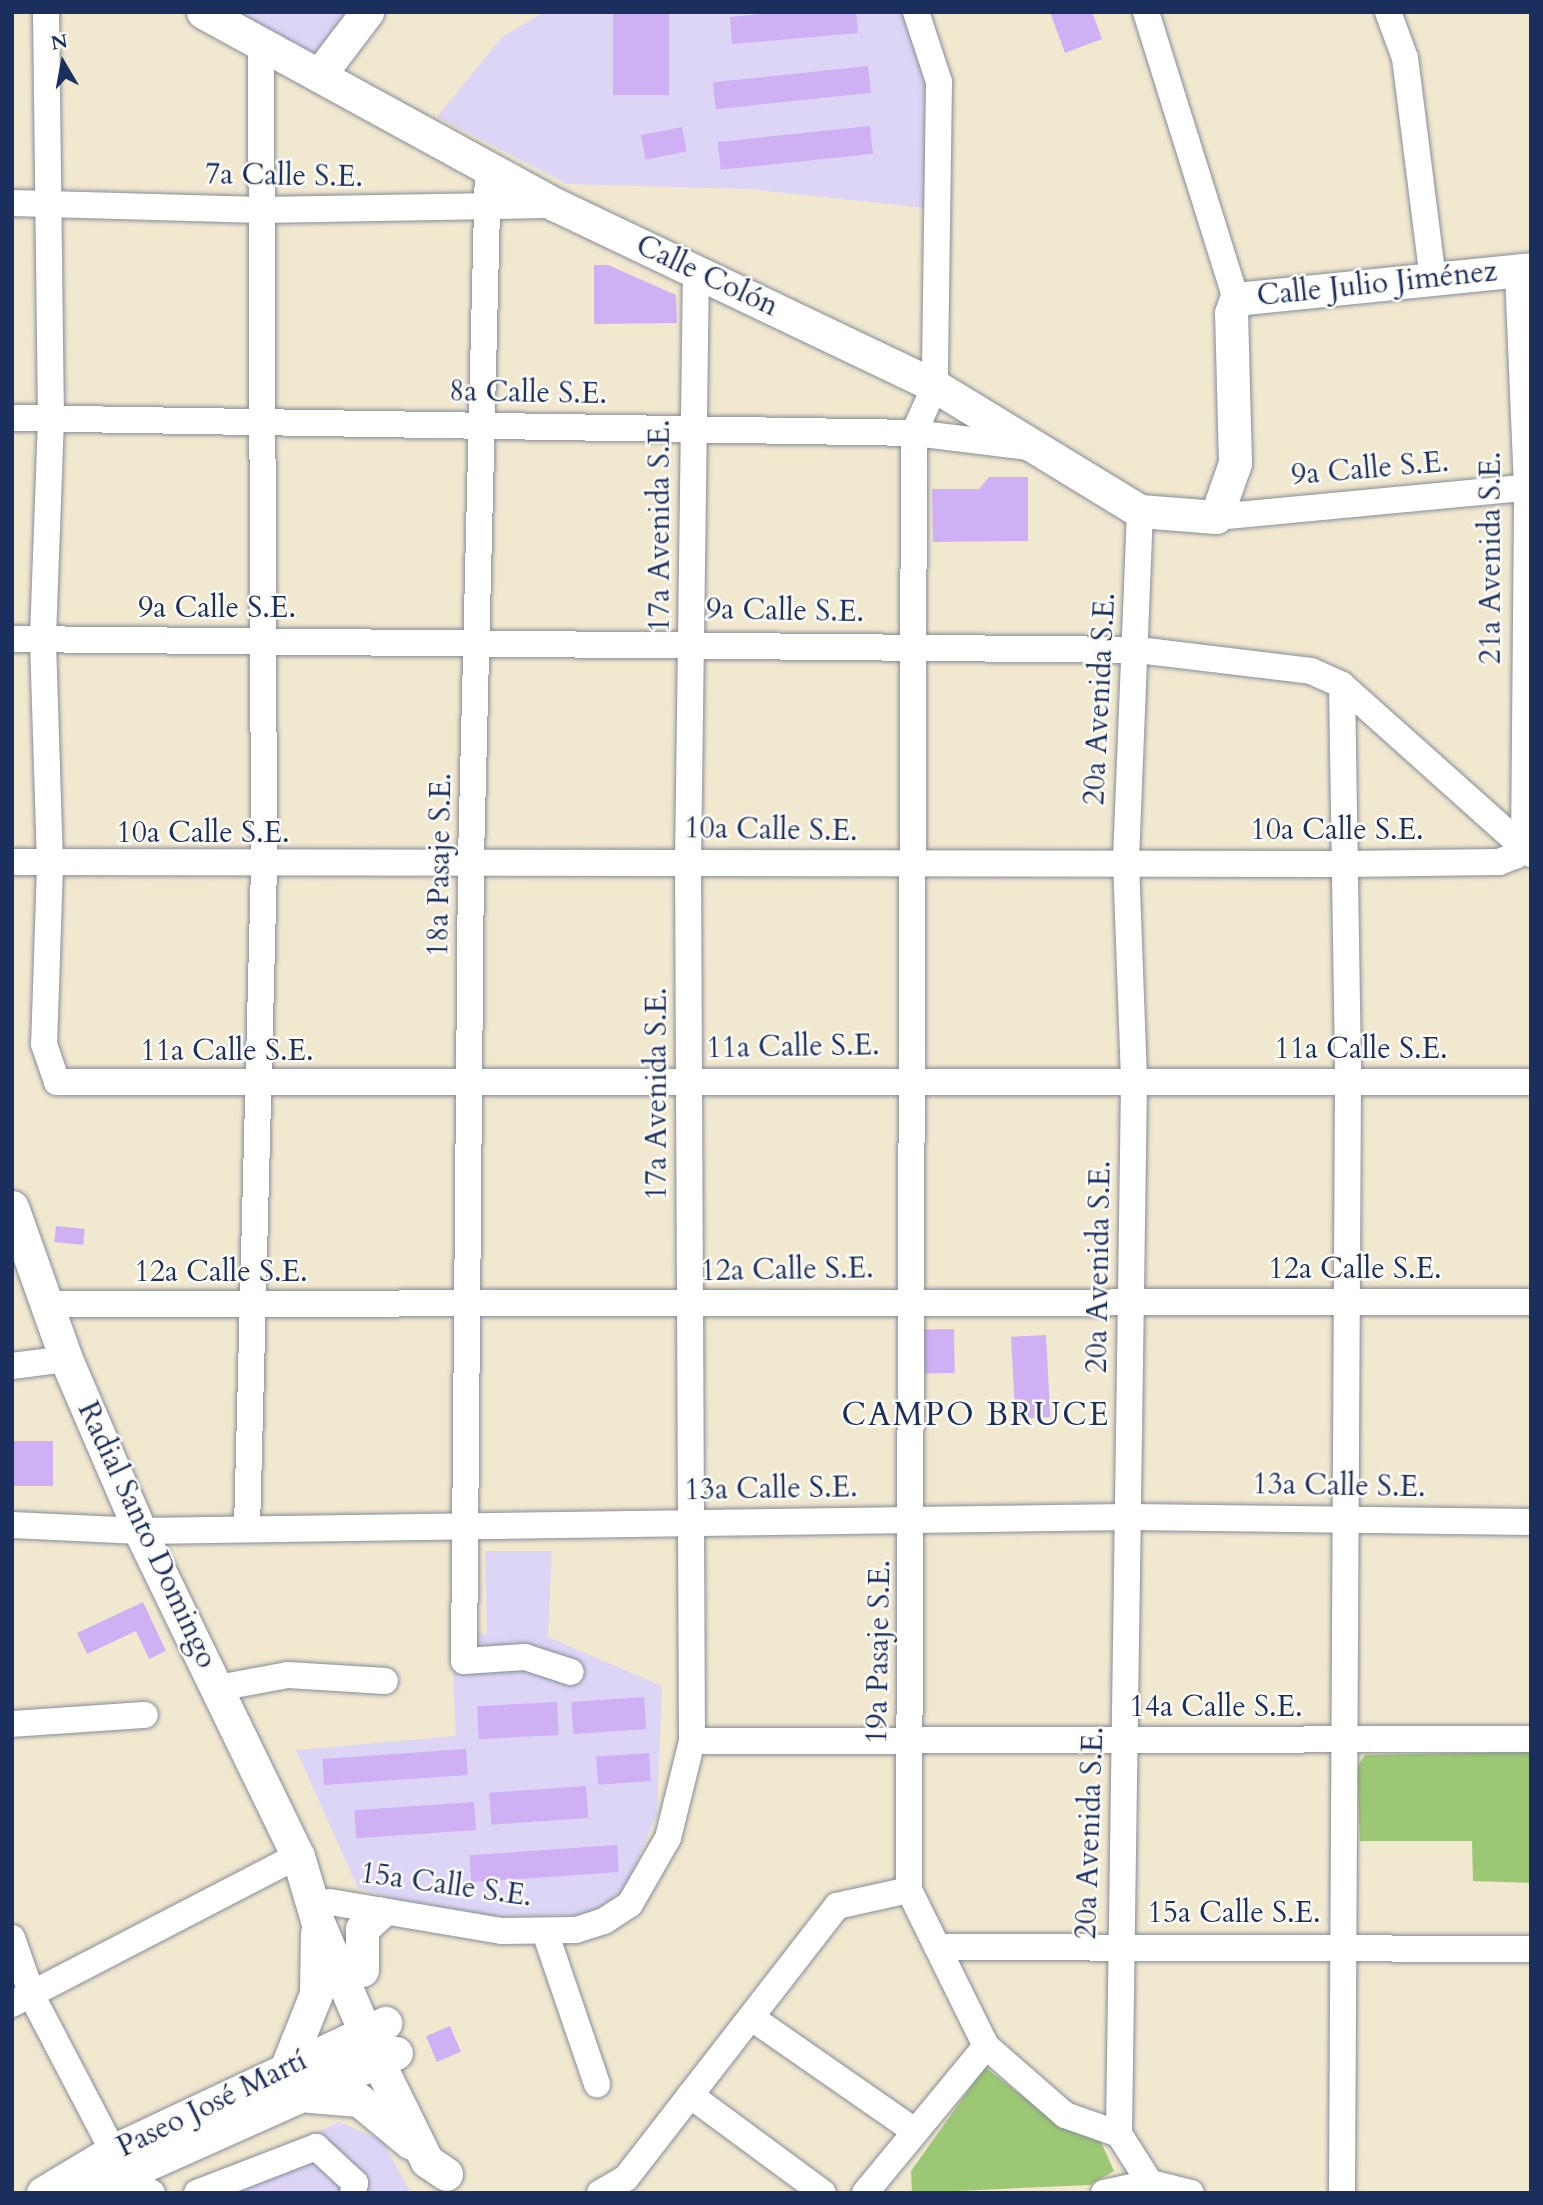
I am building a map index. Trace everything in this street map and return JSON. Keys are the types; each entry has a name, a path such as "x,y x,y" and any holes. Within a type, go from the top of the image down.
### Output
{"main road":[{"name":"Calle Colón","path":"203,12 556,205 935,386 1140,511 1216,517"},
{"path":"320,74 367,12"},
{"name":"Calle Julio Jiménez","path":"1216,517 1235,463 1231,313 1236,299 1524,269"},
{"name":"Radial Santo Domingo","path":"12,1207 66,1359 141,1531 298,1856 443,2176"},
{"path":"286,2069 316,1994 323,1911"},
{"name":"Radial Santo Domingo","path":"323,1911 362,1970 382,2042"},
{"path":"362,1970 362,1929 379,1913"},
{"name":"Paseo José Martí","path":"53,2193 118,2163 286,2069 382,2042"},
{"name":"Paseo José Martí","path":"43,2193 118,2163 310,2096 382,2042"},
{"path":"310,2096 359,2100 394,2125 443,2176"}],"street":[{"path":"46,12 51,204 51,419 43,641 50,866"},
{"path":"914,433 935,386 939,82 916,12"},
{"path":"1146,12 1236,299"},
{"path":"1388,12 1405,58 1433,279"},
{"path":"247,1529 248,1306 262,1087 265,642 261,43"},
{"name":"18a Pasaje S.E.","path":"467,1306 471,860 479,639 488,168"},
{"name":"7a Calle S.E.","path":"12,203 261,210 486,211 556,205"},
{"name":"21a Avenida S.E.","path":"1524,269 1529,488 1527,850"},
{"name":"17a Avenida S.E.","path":"630,1904 668,1838 692,1741 688,863 696,271"},
{"name":"8a Calle S.E.","path":"12,418 914,433 1042,450"},
{"name":"19a Pasaje S.E.","path":"914,433 910,865 914,1078 914,1520 909,1889 986,2046 1065,2115 1119,2134"},
{"name":"9a Calle S.E.","path":"1216,517 1529,488"},
{"name":"20a Avenida S.E.","path":"1119,2134 1119,1946 1127,1740 1134,1083 1126,861 1138,650 1140,511"},
{"name":"9a Calle S.E.","path":"12,639 265,642 479,639 1138,650 1311,671 1342,685 1527,850"},
{"path":"1342,685 1348,1083 1342,2193"},
{"name":"10a Calle S.E.","path":"12,862 50,866 264,867 471,860 910,865 1126,861 1343,864 1499,862 1527,850"},
{"name":"11a Calle S.E.","path":"50,866 44,1044 57,1082 262,1087 471,1079 691,1081 914,1078 1134,1083 1531,1082"},
{"name":"12a Calle S.E.","path":"45,1304 467,1306 914,1302 1531,1302"},
{"path":"467,1306 463,1526 464,1661 525,1657 571,1672"},
{"path":"12,1366 66,1359"},
{"name":"13a Calle S.E.","path":"12,1525 141,1531 1129,1517 1531,1522"},
{"path":"218,1688 288,1675 385,1681"},
{"path":"12,1724 145,1715"},
{"name":"14a Calle S.E.","path":"692,1741 1531,1740"},
{"path":"23,2001 298,1856"},
{"path":"600,2193 636,2185 690,2095 836,1906 909,1889"},
{"name":"15a Calle S.E.","path":"323,1911 379,1913 545,1932 604,1921 630,1904"},
{"path":"545,1932 597,2084"},
{"path":"12,1938 23,2001 118,2163 152,2193"},
{"name":"15a Calle S.E.","path":"937,1947 1531,1949"},
{"path":"752,2018 913,2130"},
{"path":"864,2193 913,2130 986,2046"},
{"path":"690,2095 823,2193"},
{"path":"1119,2134 1150,2183"},
{"path":"197,2193 316,2147 355,2183 353,2193"},
{"path":"1104,2193 1150,2183 1191,2193"}],"shaded area":[{"path":"202,12 367,12 320,74"},
{"path":"544,12 906,12 928,72 925,208 747,189 567,184 437,117 502,37"},
{"path":"485,1551 552,1551 548,1637 662,1686 657,1814 626,1887 595,1915 455,1916 358,1888 296,1750 456,1736 451,1634 487,1634"},
{"path":"339,2122 382,2140 411,2193 187,2193"}],"green space":[{"path":"1531,1752 1531,1883 1473,1881 1472,1841 1360,1841 1357,1767 1365,1755"},
{"path":"985,2067 1050,2118 1101,2142 1114,2171 1090,2185 912,2193 911,2171"}],"building":[{"path":"613,12 669,12 669,95 613,95"},
{"path":"781,12 856,12 858,33 732,44 730,17"},
{"path":"1050,12 1092,12 1102,39 1065,53"},
{"path":"868,66 871,93 716,109 713,82"},
{"path":"870,126 873,154 721,170 718,142"},
{"path":"682,127 687,152 646,160 641,135"},
{"path":"594,265 608,265 676,295 677,323 594,324"},
{"path":"989,477 1028,477 1028,541 933,542 932,489 979,489"},
{"path":"56,1226 85,1229 83,1245 54,1242"},
{"path":"954,1329 955,1373 925,1374 924,1330"},
{"path":"1046,1335 1050,1417 1015,1419 1011,1337"},
{"path":"12,1441 53,1441 53,1486 12,1486"},
{"path":"143,1602 166,1651 149,1659 136,1631 87,1654 77,1633"},
{"path":"644,1697 646,1729 573,1734 571,1702"},
{"path":"557,1702 559,1735 479,1739 477,1706"},
{"path":"466,1749 468,1775 324,1785 322,1759"},
{"path":"649,1753 651,1781 598,1785 596,1757"},
{"path":"586,1786 588,1818 491,1825 489,1793"},
{"path":"474,1802 476,1830 356,1838 354,1810"},
{"path":"617,1845 619,1872 471,1882 469,1855"},
{"path":"450,2026 461,2052 437,2062 426,2036"}],"district":[{"name":"CAMPO BRUCE","path":"976,1415"}]}
